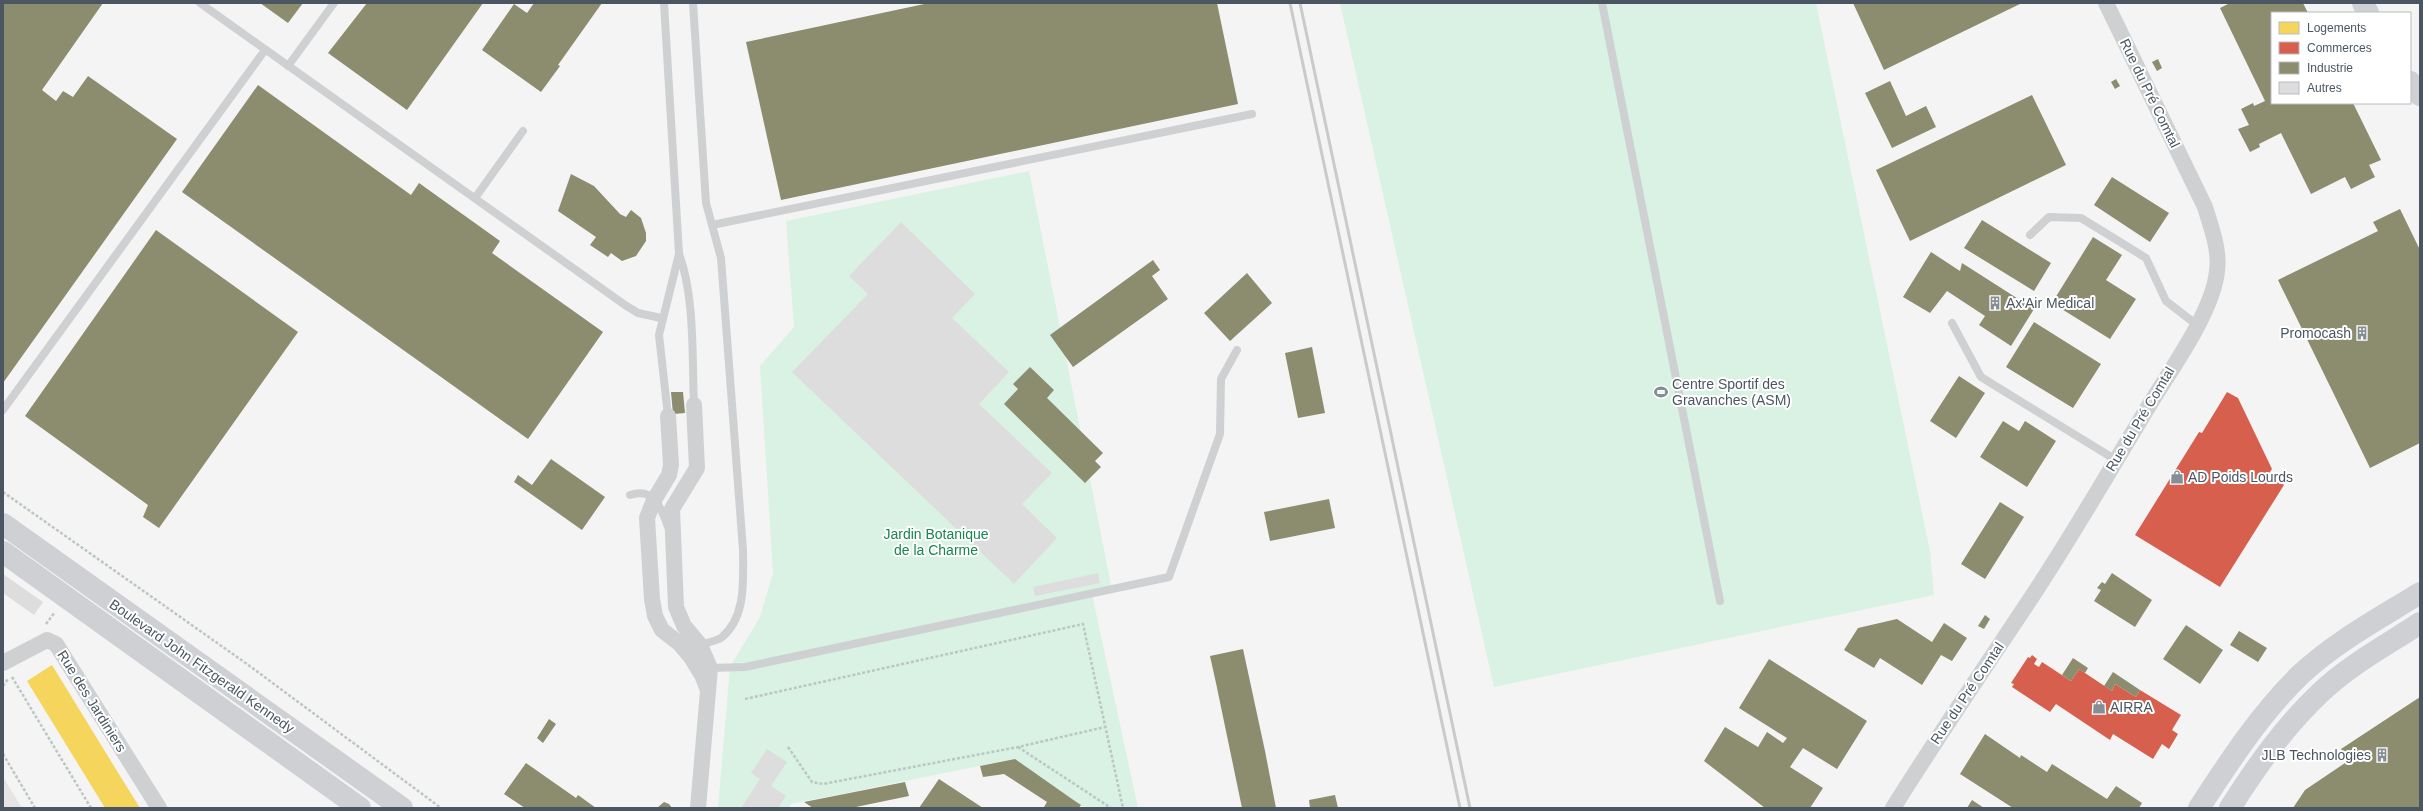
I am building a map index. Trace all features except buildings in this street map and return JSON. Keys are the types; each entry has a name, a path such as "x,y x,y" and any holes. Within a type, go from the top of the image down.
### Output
{"main road":[{"path":"2363,3 2368,12"},
{"path":"2411,83 2420,95"},
{"name":"Boulevard John Fitzgerald Kennedy","path":"3,524 402,808"},
{"name":"Boulevard John Fitzgerald Kennedy","path":"3,552 360,808"},
{"path":"2199,808 2228,764 2267,711 2300,675 2333,649 2420,593"},
{"path":"2230,808 2260,761 2320,692 2350,669 2420,623"}],"street":[{"name":"Rue du Pré Comtal","path":"1893,808 1947,721 2033,594 2116,460 2197,325 2211,297 2218,271 2215,241 2206,206 2106,3"},
{"path":"694,405 697,468 672,509 676,607 684,626 700,645 710,668 698,808"},
{"path":"668,416 671,465 669,475 654,500 647,518 655,616 662,630 680,644 691,656 702,675 708,694"},
{"name":"Rue des Jardiniers","path":"7,669 47,640 56,644 159,808"}],"lane":[{"path":"200,3 264,50 631,309 638,313 661,318"},
{"path":"288,66 334,3"},
{"path":"664,3 679,254 686,271 694,405"},
{"path":"692,3 706,203 721,258 729,346 743,550 743,590 738,617 720,638 700,645"},
{"path":"1602,3 1720,601"},
{"path":"3,410 264,50"},
{"path":"712,225 1252,114"},
{"path":"475,198 523,131"},
{"path":"2030,235 2049,217 2081,218 2146,258 2166,301 2197,325"},
{"path":"668,416 658,335 661,318 679,254"},
{"path":"1952,323 1981,377 2116,460"},
{"path":"710,668 745,667 1169,577 1220,434 1221,379 1237,350"},
{"path":"630,495 640,492 649,494 661,509 673,539"}],"path":[{"path":"3,492 247,664 441,808"},
{"path":"745,699 1083,624 1123,808"},
{"path":"7,669 91,808"},
{"path":"788,747 812,782 823,784 1018,747 1105,727"},
{"path":"1018,747 1112,808"},
{"path":"3,754 35,808"}],"shaded area":[{"path":"3,777 22,808 3,808"}],"green space":[{"name":"Centre Sportif des Gravanches (ASM)","path":"1340,3 1816,3 1930,551 1934,595 1494,687"},
{"name":"Jardin Botanique de la Charme","path":"1029,171 1112,590 1092,594 1138,808 1084,808 1014,759 791,804 789,808 718,808 730,667 760,617 773,573 760,366 794,327 786,221"}],"railway":[{"path":"1290,3 1460,808"},
{"path":"1300,3 1470,808"}],"place":[{"name":"Ax'Air Medical","path":"1995,303"},
{"name":"Promocash","path":"2362,333"},
{"name":"Centre Sportif des Gravanches (ASM)","path":"1661,392"},
{"name":"AD Poids Lourds","path":"2177,477"},
{"name":"AIRRA","path":"2099,707"},
{"name":"JLB Technologies","path":"2382,755"}]}
